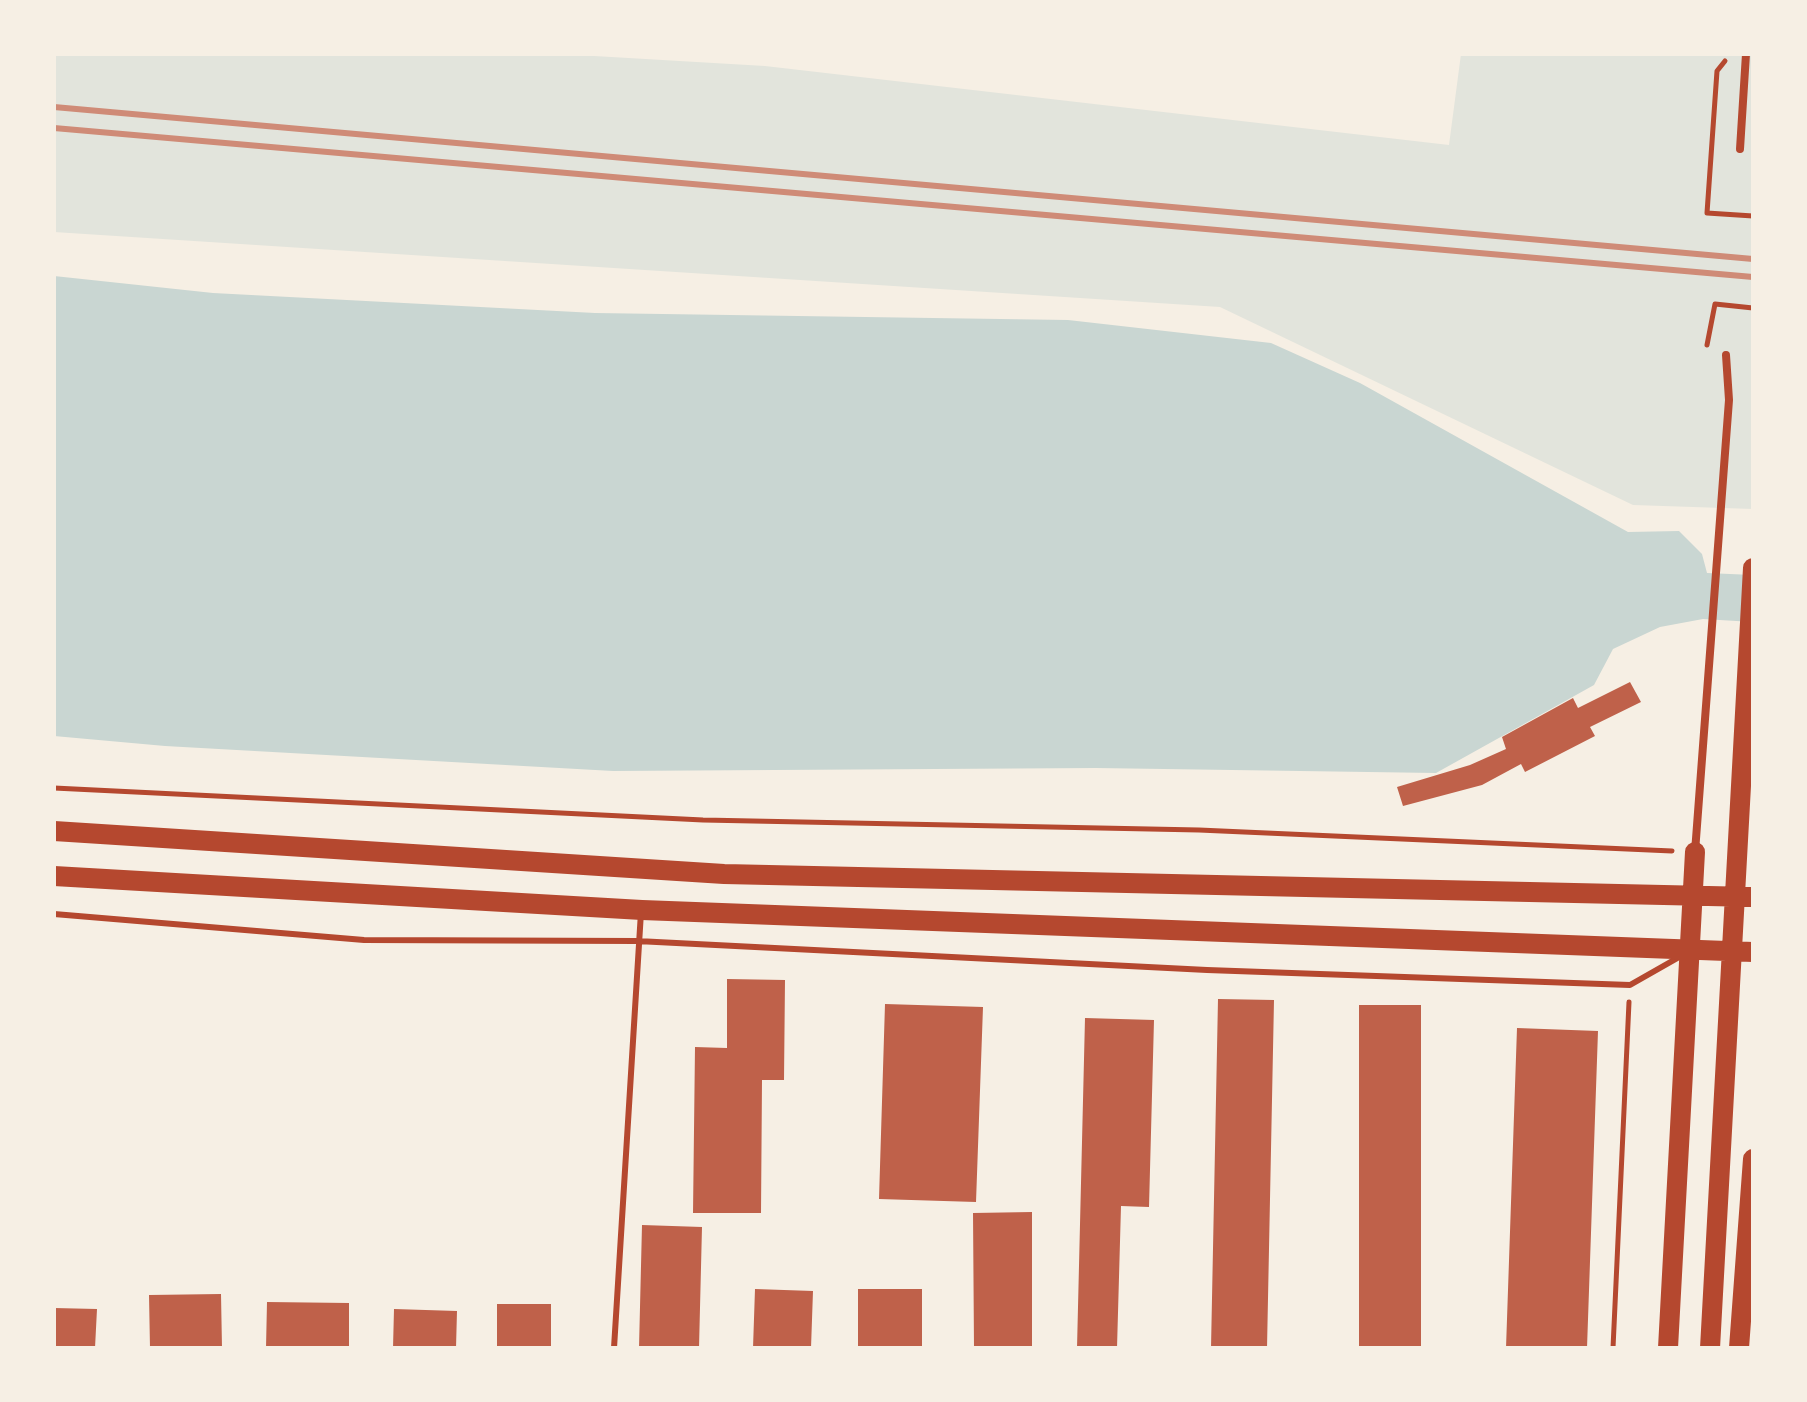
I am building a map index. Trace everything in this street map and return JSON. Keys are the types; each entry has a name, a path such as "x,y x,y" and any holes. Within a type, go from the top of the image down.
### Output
{"main road":[{"path":"1710,1348 1753,568"},
{"path":"54,831 724,874 1690,898 1753,897"},
{"path":"1668,1348 1687,952 1695,852"},
{"path":"54,876 642,910 1687,952 1753,952"},
{"path":"1739,1348 1753,1159"}],"street":[{"path":"1740,149 1746,54"},
{"path":"1695,852 1729,400 1726,355"}],"lane":[{"path":"614,1348 637,941 642,910"},
{"path":"54,914 364,940 637,941 1207,970 1630,985 1687,952"}],"path":[{"path":"1730,54 1717,71 1707,213 1753,216"},
{"path":"54,788 687,819 1199,830 1695,852"},
{"path":"1613,1348 1630,985"}],"shaded area":[{"path":"54,54 560,54 765,66 1449,145 1461,54 1753,54 1753,509 1633,505 1220,307 54,232"},
{"path":"54,276 213,293 595,313 1068,320 1271,343 1360,383 1628,532 1679,531 1702,554 1707,573 1753,575 1753,622 1703,619 1660,627 1613,649 1594,685 1436,773 1096,768 613,771 165,746 54,736"}],"building":[{"path":"1630,682 1641,702 1590,727 1595,736 1525,772 1521,764 1482,785 1403,806 1397,787 1470,765 1506,749 1502,737 1573,698 1578,708"},
{"path":"727,979 785,980 784,1080 762,1080 761,1213 693,1213 695,1047 727,1048"},
{"path":"1218,999 1274,1000 1267,1348 1211,1348"},
{"path":"885,1004 983,1007 976,1202 879,1199"},
{"path":"1359,1005 1421,1005 1421,1348 1359,1348"},
{"path":"1085,1018 1154,1020 1149,1207 1121,1206 1117,1348 1077,1348"},
{"path":"1517,1028 1598,1031 1587,1348 1506,1348"},
{"path":"1032,1212 1032,1348 974,1348 973,1213"},
{"path":"642,1225 702,1227 699,1348 639,1348"},
{"path":"755,1289 813,1291 811,1348 753,1348"},
{"path":"858,1289 922,1289 922,1348 858,1348"},
{"path":"221,1294 222,1348 150,1348 149,1295"},
{"path":"267,1302 349,1303 349,1348 266,1348"},
{"path":"497,1304 551,1304 551,1348 497,1348"},
{"path":"54,1308 97,1309 95,1348 54,1348"},
{"path":"394,1309 457,1311 456,1348 393,1348"}],"railway":[{"path":"54,107 1753,259"},
{"path":"54,128 1753,277"}]}
